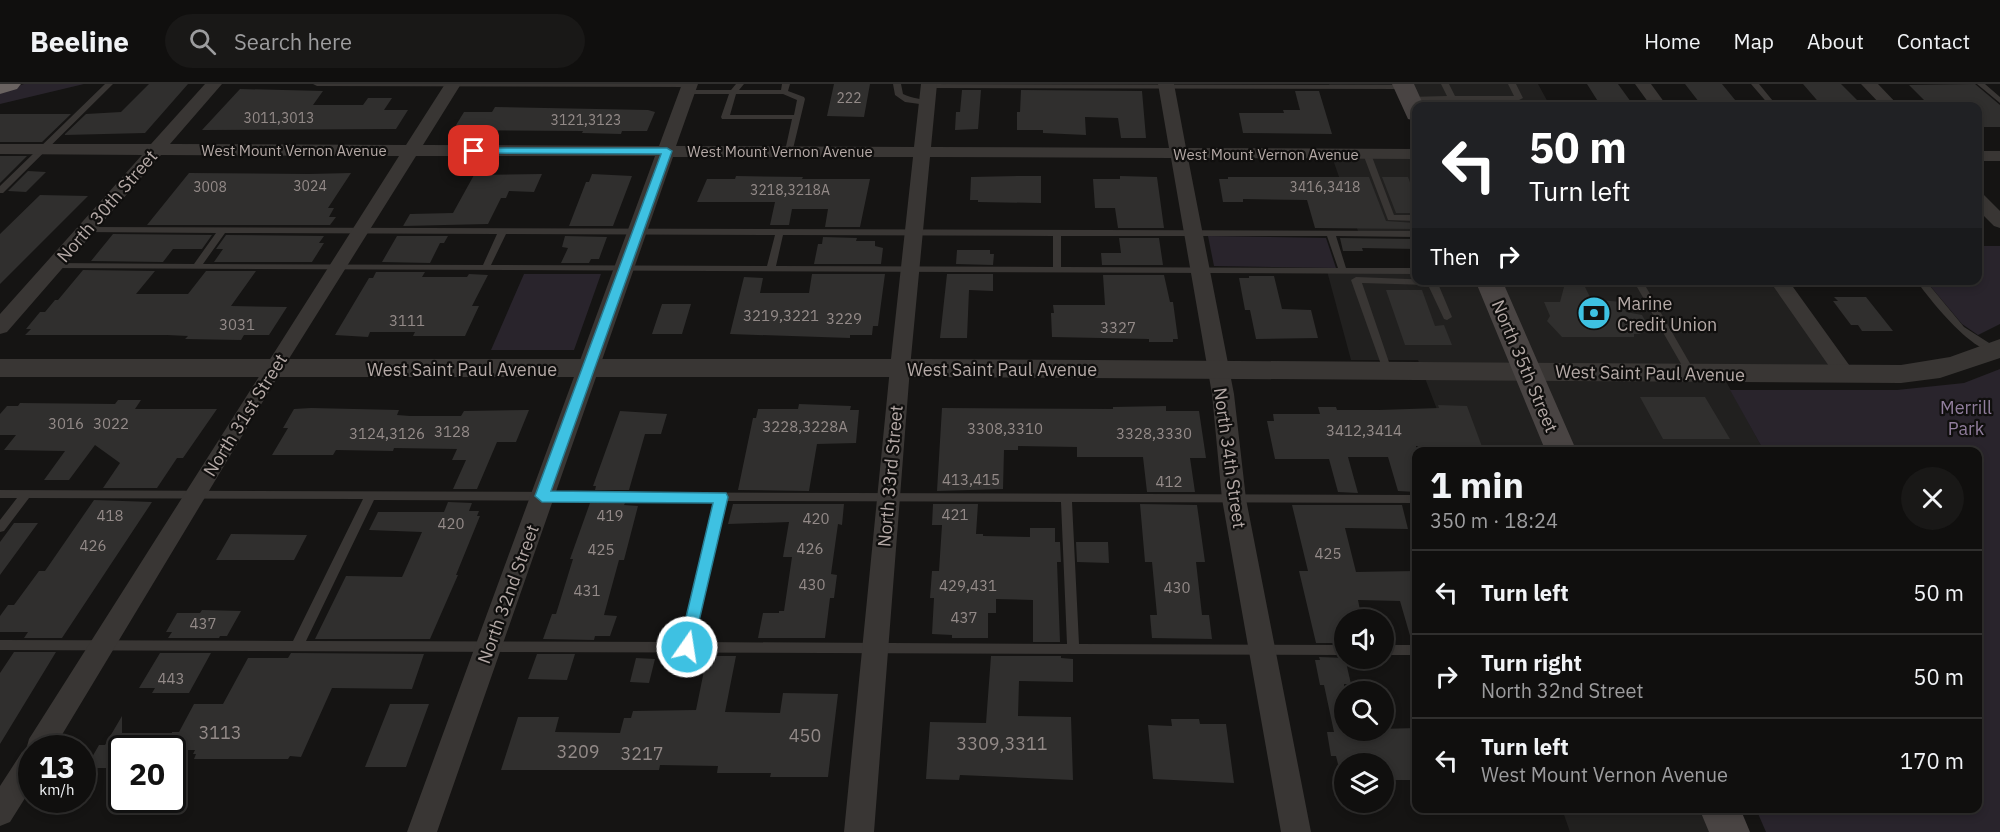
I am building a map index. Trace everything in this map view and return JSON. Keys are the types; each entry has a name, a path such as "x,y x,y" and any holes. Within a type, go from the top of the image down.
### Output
{"highway":[{"path":"0,87 9,84"}],"main road":[{"name":"North 35th Street","path":"1490,285 1560,447"},
{"path":"1721,813 1730,832"}],"street":[{"name":"North 30th Street","path":"0,327 214,84"},
{"name":"North 31st Street","path":"47,735 273,368 453,84"},
{"path":"1643,84 1656,102"},
{"path":"1869,84 1887,102"},
{"name":"North 34th Street","path":"1166,85 1223,394 1234,499 1296,832"},
{"name":"North 32nd Street","path":"422,832 689,87"},
{"name":"North 33rd Street","path":"859,832 874,647 928,91"},
{"name":"West Mount Vernon Avenue","path":"0,149 1412,154"},
{"path":"1982,156 2000,156"},
{"path":"1982,203 2000,222"},
{"path":"1782,285 1845,374"},
{"name":"West Saint Paul Avenue","path":"0,368 588,370 900,368 1845,374 1931,372 1959,365 1997,349"},
{"path":"0,812 18,783"}],"lane":[{"path":"0,191 108,84"},
{"path":"317,84 689,87 733,92 785,88 801,99 789,151"},
{"path":"740,84 733,92 725,117 796,117"},
{"path":"897,84 899,95 908,100 928,91 1049,85 1286,85 1452,99 1519,98 1512,84"},
{"path":"1445,84 1452,99"},
{"path":"1755,84 1771,102"},
{"path":"1981,84 2000,101"},
{"path":"1367,154 1391,218 1412,218"},
{"path":"86,230 1412,234"},
{"path":"196,267 223,230"},
{"path":"486,267 503,230"},
{"path":"771,268 780,231"},
{"path":"1057,232 1057,270"},
{"path":"1332,234 1343,271"},
{"path":"53,267 1412,271"},
{"path":"1387,371 1356,280 1412,281"},
{"path":"1433,285 1447,317"},
{"path":"1640,285 1691,374"},
{"path":"1924,285 1961,329 1997,349"},
{"path":"0,494 1066,498 1412,502"},
{"path":"0,528 26,494"},
{"path":"297,646 371,495"},
{"path":"687,647 721,497"},
{"path":"1066,498 1073,648"},
{"path":"0,645 1334,650"},
{"path":"1394,650 1412,650"}],"shaded area":[{"path":"1329,84 1538,84 1548,102 1413,102 1404,87 1330,86"},
{"path":"1331,154 1412,154 1412,234 1359,234"},
{"path":"1327,271 1412,271 1412,285 1781,285 1845,374 1722,374 1762,447 1451,447 1418,360 1351,360"},
{"path":"1563,813 1721,813 1730,832 1570,832"}],"green space":[{"path":"24,84 84,84 0,104 0,91"},
{"path":"1208,236 1326,238 1336,268 1214,266"},
{"path":"1982,246 2000,246 2000,324 1978,335 1962,324 1929,285 1982,285"},
{"path":"524,274 601,274 574,350 491,350"},
{"name":"Merrill Park","path":"2000,369 2000,832 1766,832 1758,813 1982,813 1982,447 1762,447 1730,390 1897,390 1964,383"}],"building":[{"path":"149,84 188,84 145,133 64,135 86,114 121,112"},
{"path":"834,84 870,84 864,117 827,116"},
{"path":"1587,84 1618,84 1631,102 1598,102"},
{"path":"1685,84 1722,84 1737,102 1708,102 1699,102"},
{"path":"1803,84 1841,84 1859,102 1819,102"},
{"path":"1975,84 2000,105 2000,127 1982,127 1982,102 1926,102 1909,85"},
{"path":"240,89 323,91 313,105 363,105 368,98 392,98 384,110 408,110 396,129 202,130"},
{"path":"962,90 981,90 978,129 955,130 956,112 960,112"},
{"path":"1021,90 1142,91 1146,138 1121,138 1118,118 1085,117 1086,135 1043,133 1043,130 1017,130"},
{"path":"1295,91 1319,91 1332,134 1243,133 1239,113 1284,113 1283,110 1300,110"},
{"path":"495,107 655,112 647,131 622,131 621,134 582,133 583,131 453,130 464,112 492,112"},
{"path":"0,114 71,114 42,142 0,142"},
{"path":"0,156 27,156 0,183"},
{"path":"28,171 46,172 26,192 8,191"},
{"path":"189,173 351,173 328,208 334,208 329,217 336,217 330,225 147,225"},
{"path":"542,174 534,192 509,191 506,198 501,198 488,224 403,226 410,214 453,213 474,175"},
{"path":"592,174 632,176 613,226 569,226 586,182 589,182"},
{"path":"736,176 870,179 860,227 825,227 828,209 792,209 789,225 770,225 775,202 697,202 707,179 735,179"},
{"path":"1041,176 1041,203 970,200 971,177"},
{"path":"1120,176 1157,177 1164,228 1118,228 1115,208 1095,208 1093,179 1120,179"},
{"path":"1228,177 1369,177 1386,221 1412,223 1412,229 1315,228 1307,200 1243,199 1243,202 1223,202 1219,179 1228,179"},
{"path":"1382,177 1408,177 1412,188 1412,213 1396,213"},
{"path":"40,195 88,196 0,284 0,234"},
{"path":"113,234 212,235 202,249 173,249 163,262 91,261"},
{"path":"226,235 324,236 319,243 324,243 312,262 214,262 223,249 216,249"},
{"path":"397,236 448,236 444,243 440,243 430,263 382,262"},
{"path":"565,236 607,237 599,259 591,259 589,263 561,263 568,248 562,247"},
{"path":"823,237 875,241 875,246 883,248 881,264 814,264 818,244 822,244"},
{"path":"1119,238 1159,238 1163,265 1102,265 1101,253 1121,253"},
{"path":"1340,238 1412,239 1412,249 1362,248 1363,251 1343,251"},
{"path":"957,250 990,250 990,254 994,254 993,265 956,264"},
{"path":"83,270 155,271 136,294 188,294 206,271 256,271 231,306 287,307 269,335 244,335 241,340 185,339 188,336 167,335 25,335 31,329 26,329 40,312 45,312 55,300 58,300"},
{"path":"376,272 425,272 422,277 488,275 472,306 479,306 465,336 413,336 415,332 370,332 368,337 335,335 369,278 373,278"},
{"path":"812,274 885,274 878,326 873,326 872,335 850,335 850,338 730,334 744,277 763,278 760,293 809,293"},
{"path":"947,274 993,274 993,291 969,290 967,338 940,338"},
{"path":"1103,275 1164,275 1170,302 1173,302 1178,339 1173,339 1173,342 1149,342 1149,339 1052,337 1053,305 1105,305"},
{"path":"1249,276 1274,276 1282,309 1311,310 1318,338 1256,339 1250,310 1245,310 1239,278 1249,278"},
{"name":"Marine Credit Union","path":"1564,287 1585,287 1591,299 1621,302 1626,312 1642,315 1648,326 1640,334 1634,334 1634,337 1562,337 1547,321 1550,316 1544,302 1560,302"},
{"path":"1386,290 1422,290 1435,326 1444,325 1452,345 1405,345"},
{"path":"1834,297 1866,297 1893,331 1862,331 1858,325 1851,325 1833,301 1838,301"},
{"path":"662,304 691,304 682,334 652,334"},
{"path":"1640,397 1705,397 1730,439 1663,439"},
{"path":"118,400 141,400 135,409 217,409 183,458 177,458 157,488 103,488 120,463 95,445 69,480 44,480 65,451 4,450 16,435 0,435 0,414 7,406 18,406 20,403 115,404"},
{"path":"799,404 851,406 850,410 859,410 856,443 817,444 809,491 738,490 753,418 756,418 758,409 798,409"},
{"path":"1438,405 1467,406 1482,447 1412,447 1412,492 1398,491 1388,457 1348,457 1358,493 1338,492 1329,459 1275,459 1267,421 1274,421 1273,414 1320,414 1318,407 1336,407 1337,410 1439,408"},
{"path":"1166,406 1166,411 1199,411 1206,458 1190,458 1195,492 1147,492 1143,457 1077,457 1077,447 1018,446 1018,450 1004,450 1003,489 937,491 942,408 1113,409 1113,407"},
{"path":"294,409 399,410 397,415 410,416 461,416 464,411 529,410 516,442 497,442 477,489 453,489 466,460 452,460 457,449 394,448 393,451 336,450 333,455 272,455 288,428 283,428"},
{"path":"620,411 667,414 661,434 645,434 629,490 595,490 596,486 593,486"},
{"path":"94,500 152,502 62,638 24,638 28,632 0,632 0,616 8,605 14,605 39,571 45,571"},
{"path":"448,502 472,503 469,511 479,511 477,516 480,516 456,575 458,575 430,639 315,639 346,576 402,577 403,575 422,532 369,530 378,512 444,512"},
{"path":"590,503 625,503 624,505 638,506 624,560 619,560 604,615 617,616 610,636 595,636 594,640 543,639 552,614 556,614 573,559 570,559"},
{"path":"733,504 844,504 842,525 838,524 831,574 837,575 834,598 830,598 825,638 758,638 763,613 784,611 792,557 783,557 789,522 728,524"},
{"path":"933,504 978,504 976,534 983,534 983,536 1030,537 1030,528 1055,528 1055,542 1060,542 1061,562 1057,562 1060,642 1033,642 1033,600 996,599 996,613 988,613 988,638 952,638 952,635 932,634 934,598 930,598 932,571 939,571 942,525 932,525"},
{"path":"1140,504 1197,505 1205,562 1196,562 1202,615 1209,615 1212,639 1152,638 1150,615 1157,615 1152,562 1145,562"},
{"path":"1292,505 1402,505 1408,529 1345,528 1356,572 1412,571 1412,639 1400,601 1358,600 1360,609 1334,609 1334,643 1316,643 1299,571 1308,571"},
{"path":"14,523 38,523 0,575 0,542"},
{"path":"231,534 307,535 294,560 216,560"},
{"path":"1076,542 1108,542 1109,563 1077,562"},
{"path":"202,610 241,611 227,636 168,638 172,632 166,632 177,613 200,613"},
{"path":"14,652 56,652 0,744 0,673"},
{"path":"160,653 211,653 189,693 152,693 155,688 139,688"},
{"path":"291,653 424,654 412,689 332,688 301,757 194,759 195,750 186,750 186,735 172,735 172,732 179,732 194,704 223,704 248,658 288,658"},
{"path":"537,654 575,654 567,680 528,679"},
{"path":"707,656 736,656 725,712 780,713 783,693 838,694 828,777 770,777 771,773 717,773 718,766 660,765 659,770 501,770 518,717 559,717 555,732 620,733 624,718 631,718 633,711 696,710"},
{"path":"991,656 1061,656 1061,658 1073,659 1073,682 1019,681 1018,716 1071,717 1073,780 960,775 959,780 926,779 930,722 986,723"},
{"path":"1319,657 1334,658 1334,669 1348,669 1350,681 1334,681 1334,732 1324,685 1320,685 1315,660 1320,660"},
{"path":"636,658 655,659 649,683 630,682"},
{"path":"390,704 429,704 406,767 365,767"},
{"path":"122,716 122,735 111,735"},
{"path":"1171,719 1199,719 1200,724 1226,724 1234,783 1153,779 1148,725 1172,726"},
{"path":"1412,728 1412,780 1394,780 1394,753 1334,753 1334,756 1331,756 1327,732 1334,732 1334,741 1394,741 1394,729"},
{"path":"108,740 108,768 96,768 96,750 99,745 105,745"}],"place":[{"name":"Marine Credit Union","path":"1594,313"}],"route":[{"path":"474,151 667,151 542,496 721,497 687,647"}]}
